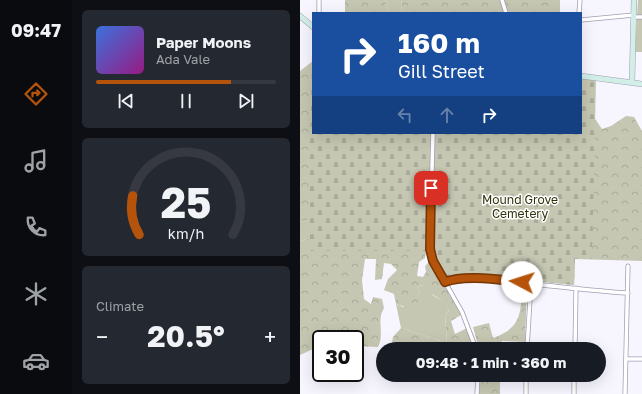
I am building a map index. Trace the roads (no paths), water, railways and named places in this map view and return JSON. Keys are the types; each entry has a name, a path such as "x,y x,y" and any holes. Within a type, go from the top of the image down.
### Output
{"street":[{"path":"319,0 319,12"},
{"path":"502,0 506,12"},
{"path":"579,12 580,0"},
{"path":"632,83 634,0"},
{"path":"300,16 312,26"},
{"path":"582,20 634,16 642,17"},
{"path":"582,76 642,84"},
{"path":"433,134 430,249 433,261 468,325 474,342"},
{"path":"625,394 628,266"},
{"path":"445,282 451,280 480,279 531,283 592,291 628,293"},
{"path":"527,342 531,283"},
{"path":"575,342 576,288"},
{"path":"627,358 642,359"},
{"path":"477,394 478,382"},
{"path":"526,382 526,394"},
{"path":"574,382 574,394"}],"park label":[{"name":"Mound Grove Cemetery","path":"520,206"}]}
